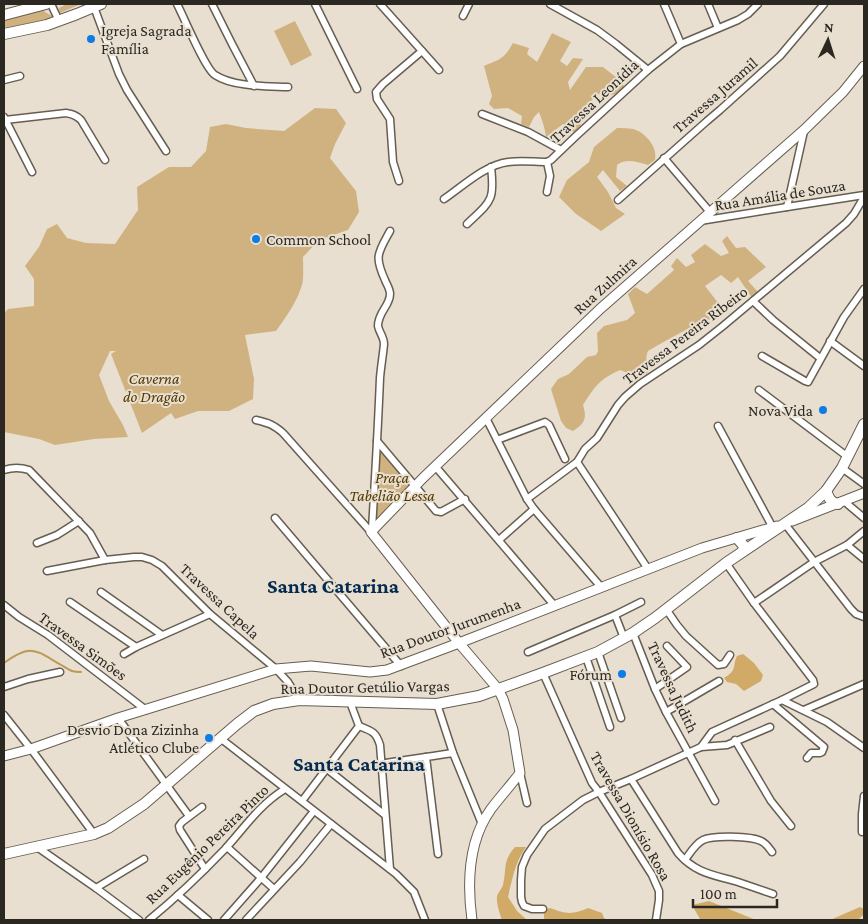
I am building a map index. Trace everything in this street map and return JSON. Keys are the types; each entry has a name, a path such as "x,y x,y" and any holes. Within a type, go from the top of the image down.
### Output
{"main road":[{"path":"4,14 46,4"},
{"path":"4,34 48,25 97,5"},
{"name":"Rua Doutor Getúlio Vargas","path":"4,854 94,834 108,828 144,804 254,711 272,704 299,700 437,704 479,696 598,652 629,636 726,563 808,508 826,491 842,468 864,424"},
{"path":"826,491 832,503 841,503"},
{"path":"737,538 744,546 743,551"}],"street":[{"path":"51,4 59,21"},
{"path":"177,4 200,52 214,75 232,82 254,86 288,87"},
{"path":"212,4 254,86"},
{"path":"315,4 357,89"},
{"path":"380,4 440,70"},
{"path":"463,16 469,4"},
{"path":"550,4 597,30 648,70"},
{"path":"664,4 681,44"},
{"path":"708,4 718,28"},
{"name":"Travessa Leonídia","path":"444,199 491,167 522,160 547,162 551,160 648,70 681,44 738,20 748,14 758,4"},
{"name":"Travessa Juramil","path":"618,200 780,56 824,4"},
{"path":"97,5 119,74 127,90 166,151"},
{"path":"399,181 393,162 390,118 377,99 376,92 422,51"},
{"name":"Rua Zulmira","path":"372,530 435,466 600,309 804,130 842,92 864,66"},
{"path":"4,80 20,76"},
{"path":"32,172 4,119 66,113 77,116 105,160"},
{"path":"482,114 528,132 561,150"},
{"path":"787,206 804,130"},
{"path":"664,158 710,212"},
{"path":"546,192 550,176 547,162"},
{"path":"467,224 486,206 490,199 493,185 491,167"},
{"name":"Rua Amália de Souza","path":"700,221 787,206 864,196"},
{"name":"Travessa Pereira Ribeiro","path":"527,499 577,462 585,449 597,438 625,397 640,384 717,331 846,223 854,214 864,196"},
{"path":"372,530 380,371 384,341 378,326 381,312 390,296 390,290 378,266 378,256 390,231"},
{"path":"762,356 807,382 844,317 864,288"},
{"path":"753,301 773,320 820,358"},
{"path":"830,341 864,366"},
{"path":"758,390 848,457"},
{"path":"486,418 527,499 601,587"},
{"path":"256,420 269,423 283,433 372,530 459,643 498,689 513,730 527,803"},
{"path":"497,440 545,422 549,425 566,459"},
{"path":"718,426 773,528"},
{"path":"377,441 436,511 441,512 464,499"},
{"path":"577,462 648,569"},
{"path":"435,466 554,605"},
{"path":"4,470 12,467 29,470 90,533 105,560"},
{"path":"842,468 864,484"},
{"name":"Rua Doutor Jurumenha","path":"4,756 31,749 118,718 276,669 311,666 370,672 401,666 702,548 785,524 864,494"},
{"path":"841,503 864,518"},
{"path":"500,540 534,509"},
{"path":"275,518 401,666"},
{"path":"37,543 57,535 79,521"},
{"path":"785,524 851,609 856,614 864,617"},
{"path":"754,603 814,562 847,545 864,531"},
{"path":"847,545 864,559"},
{"name":"Travessa Capela","path":"47,571 105,560 134,557 152,560 162,566 210,614 276,669 288,682 299,700"},
{"path":"701,747 712,732 814,684 814,680 754,603 726,563"},
{"path":"101,592 162,635"},
{"path":"70,602 136,647"},
{"path":"528,652 641,602"},
{"name":"Travessa Simões","path":"4,605 48,635 146,710"},
{"path":"666,609 686,636 718,665 724,664 730,655"},
{"path":"124,654 210,614"},
{"name":"Travessa Judith","path":"615,615 629,636 666,712 715,801"},
{"path":"655,689 687,667 667,646"},
{"path":"598,652 621,718"},
{"path":"586,657 610,727"},
{"path":"4,687 28,679 60,672"},
{"name":"Travessa Dionísio Rosa","path":"543,673 592,783 652,875 659,891 656,920"},
{"path":"666,712 719,681"},
{"path":"804,710 864,684"},
{"path":"782,700 827,722 864,748"},
{"path":"350,702 359,726 372,731 380,745 390,869"},
{"path":"437,704 453,753 482,824"},
{"path":"774,704 824,747 822,752 811,752 807,758"},
{"path":"4,715 94,834"},
{"path":"118,718 190,816"},
{"path":"302,801 359,726"},
{"path":"543,909 527,908 522,902 521,880 522,867 527,855 545,829 583,800 599,792 631,780 701,747 726,744 770,727"},
{"path":"220,738 407,884 414,892 425,920"},
{"path":"735,740 771,801 791,826"},
{"path":"381,764 453,753"},
{"path":"426,757 438,854"},
{"path":"327,769 385,815"},
{"path":"472,920 470,910 470,868 474,848 482,824 491,809 520,773"},
{"path":"631,780 678,853 685,860 712,875 740,882 773,894"},
{"name":"Rua Eugênio Pereira Pinto","path":"149,920 205,869 256,812 285,789"},
{"path":"862,832 864,796"},
{"path":"202,807 180,824 179,828 205,869"},
{"path":"224,920 261,878 314,811"},
{"path":"246,920 300,862 331,824"},
{"path":"685,860 702,841 716,837 755,838 765,843 772,852"},
{"path":"37,847 139,920"},
{"path":"226,847 274,889"},
{"path":"96,888 144,859"},
{"path":"178,895 208,920"}],"green space":[{"path":"67,4 81,4 60,13 59,8"},
{"path":"42,10 55,18 4,28 4,16"},
{"path":"295,21 312,55 291,66 274,31"},
{"path":"552,33 571,42 560,61 567,66 573,58 583,59 568,82 570,90 586,67 603,67 625,87 614,94 600,93 584,107 577,117 581,125 575,133 563,124 546,137 539,112 529,127 521,124 522,116 508,108 494,109 489,104 492,96 484,66 502,58 513,43 529,48 527,54 537,62"},
{"name":"Caverna do Dragão","path":"315,108 336,109 346,123 330,158 356,191 359,212 348,230 319,240 303,257 303,279 300,291 291,309 276,331 245,335 254,379 253,399 229,411 198,411 175,419 171,413 142,433 111,354 116,351 110,351 99,375 109,401 128,437 94,439 55,445 39,439 4,432 4,313 8,309 34,306 34,279 25,266 39,247 47,229 57,224 67,238 86,243 115,244 138,210 137,187 169,167 191,167 206,151 210,127 226,124 246,128 284,131"},
{"path":"617,128 633,129 642,133 653,145 655,160 648,165 628,161 617,165 616,177 627,186 620,191 603,170 597,177 608,192 616,208 625,214 601,231 576,214 559,197 567,180 589,162 594,147"},
{"path":"727,236 736,248 745,247 766,267 748,281 758,292 752,298 738,277 731,283 721,275 705,286 726,313 694,326 648,351 646,362 648,373 645,375 632,377 620,370 607,377 595,388 583,405 585,417 580,426 573,431 566,428 561,421 551,389 558,379 569,374 587,357 596,355 598,351 597,333 604,326 627,320 635,313 628,294 635,287 647,294 674,270 671,266 677,258 686,267 695,262 691,255 705,244 721,256 729,253 722,241"},
{"name":"Praça Tabelião Lessa","path":"377,442 414,486 372,527"}],"shaded area":[{"path":"743,654 754,663 763,675 761,681 744,691 736,684 727,682 724,678 733,670 737,656"},
{"path":"515,847 526,847 517,865 508,897 517,911 527,920 502,920 497,896 503,885 508,857"},
{"path":"709,901 756,920 700,919 692,905"},
{"path":"860,907 864,909 864,914 858,920 830,920"},
{"path":"550,908 569,913 588,908 602,913 607,920 544,920 544,910"}],"waterway":[{"path":"4,663 21,652 34,651 70,670 81,672"}],"place":[{"name":"Igreja Sagrada Família","path":"91,39"},
{"name":"Common School","path":"256,239"},
{"name":"Nova Vida","path":"823,410"},
{"name":"Fórum","path":"622,674"},
{"name":"Desvio Dona Zizinha Atlético Clube","path":"209,738"}],"district":[{"name":"Santa Catarina","path":"333,586"},
{"name":"Santa Catarina","path":"359,764"}]}
